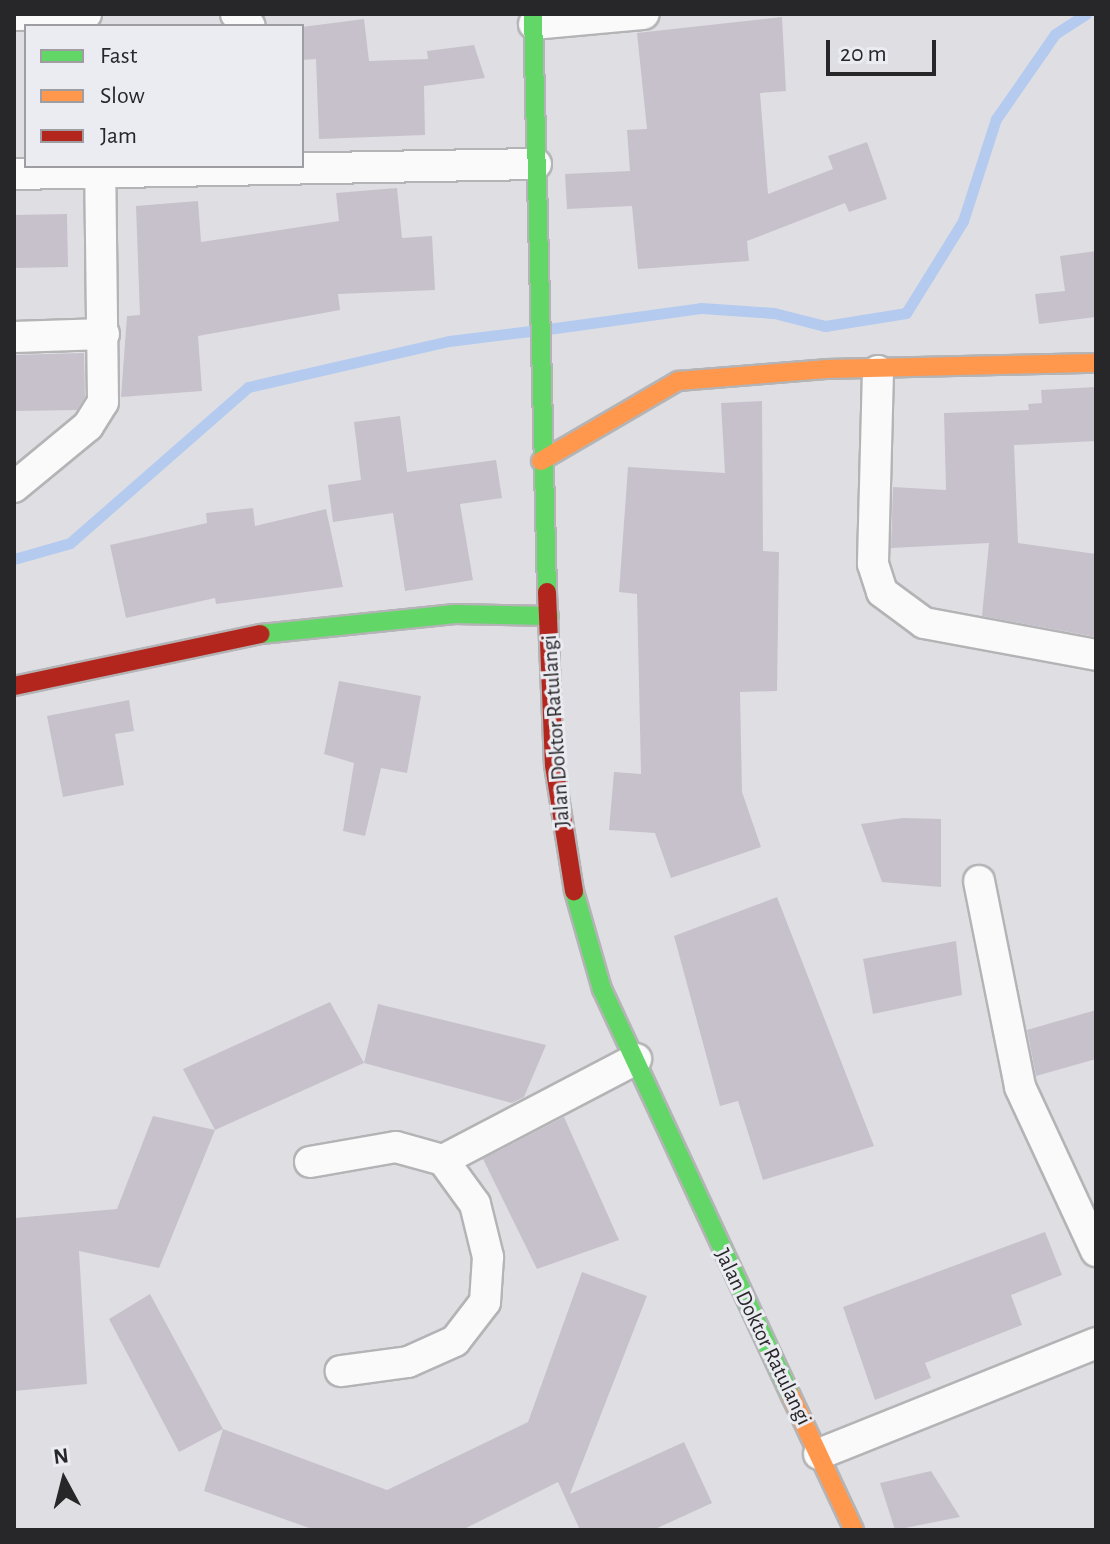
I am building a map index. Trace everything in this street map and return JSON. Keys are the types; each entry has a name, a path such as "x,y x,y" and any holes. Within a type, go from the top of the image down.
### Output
{"main road":[{"name":"Jalan Doktor Ratulangi","path":"534,19 541,461 567,866 602,989 636,1059 665,1135 854,1530"},
{"path":"541,461 678,381 1096,363"},
{"path":"14,686 209,640 455,614 549,616"}],"street":[{"path":"14,15 86,14"},
{"path":"534,19 644,14"},
{"path":"304,167 536,164"},
{"path":"14,174 238,168"},
{"path":"14,487 88,426 103,402 100,172"},
{"path":"14,337 104,334"},
{"path":"878,371 873,564 882,592 924,623 1096,655"},
{"path":"979,881 1020,1087 1096,1251"},
{"path":"443,1160 636,1059"},
{"path":"310,1162 396,1147 443,1160 475,1204 488,1257 485,1302 455,1341 408,1362 341,1371"},
{"path":"819,1454 1096,1343"}],"building":[{"path":"782,17 786,91 760,93 768,194 833,169 828,156 867,142 887,199 849,212 845,203 747,241 749,261 638,269 632,206 567,209 565,174 630,171 627,130 647,129 637,33"},
{"path":"364,19 369,61 428,59 427,51 474,45 485,78 424,86 425,135 319,139 316,59 304,60 304,27"},
{"path":"397,188 402,238 432,236 435,290 338,294 340,310 198,336 202,391 121,397 127,316 140,315 136,206 198,201 201,242 339,221 336,193"},
{"path":"67,214 68,267 14,268 14,215"},
{"path":"1096,251 1096,317 1039,324 1035,294 1065,291 1060,256"},
{"path":"84,353 85,397 77,410 14,411 14,355"},
{"path":"1096,387 1096,441 1014,445 1018,543 1096,554 1096,637 982,616 989,543 891,548 893,487 946,490 944,413 1029,410 1028,404 1042,403 1041,390"},
{"path":"762,401 763,551 779,552 777,691 740,692 742,792 761,847 671,878 655,833 609,830 614,772 641,774 637,594 619,592 628,467 725,473 721,403"},
{"path":"400,416 407,472 496,460 502,498 460,504 473,580 405,591 393,513 333,522 328,485 361,480 354,422"},
{"path":"253,508 255,526 326,509 343,587 216,604 215,598 126,618 110,545 207,523 206,513"},
{"path":"339,681 421,696 407,773 381,768 365,836 343,831 354,763 324,754"},
{"path":"129,700 134,731 115,734 124,785 63,797 47,716"},
{"path":"903,818 941,819 941,887 882,882 861,824"},
{"path":"777,897 874,1146 763,1180 738,1101 720,1106 674,936"},
{"path":"956,941 962,995 873,1014 863,959"},
{"path":"330,1002 364,1063 215,1130 183,1069"},
{"path":"378,1004 546,1045 524,1097 512,1103 364,1063"},
{"path":"1096,1010 1096,1059 1036,1076 1027,1030"},
{"path":"153,1116 215,1130 159,1268 79,1251 87,1384 14,1391 14,1218 117,1209"},
{"path":"564,1117 619,1240 537,1269 483,1159"},
{"path":"1045,1232 1062,1275 1011,1295 1022,1325 925,1363 931,1378 875,1400 843,1307"},
{"path":"582,1272 647,1296 570,1494 684,1442 712,1503 653,1530 580,1530 558,1482 462,1530 315,1530 204,1491 223,1429 387,1490 528,1422"},
{"path":"150,1294 223,1429 179,1452 109,1319"},
{"path":"931,1471 960,1517 895,1530 880,1483"}],"waterway":[{"path":"548,329 701,308 774,313 825,326 906,313 963,221 996,119 1055,34 1086,14"},
{"path":"14,559 70,543 248,387 449,341 530,331"}],"traffic: fast":[{"path":"533,14 547,592"},
{"path":"261,634 455,614 549,616"},
{"path":"574,891 602,989 791,1396"}],"traffic: slow":[{"path":"541,461 678,381 826,369 1096,363"},
{"path":"791,1396 854,1530"}],"traffic: jam":[{"path":"547,592 554,765 574,891"},
{"path":"14,686 261,634"}]}
